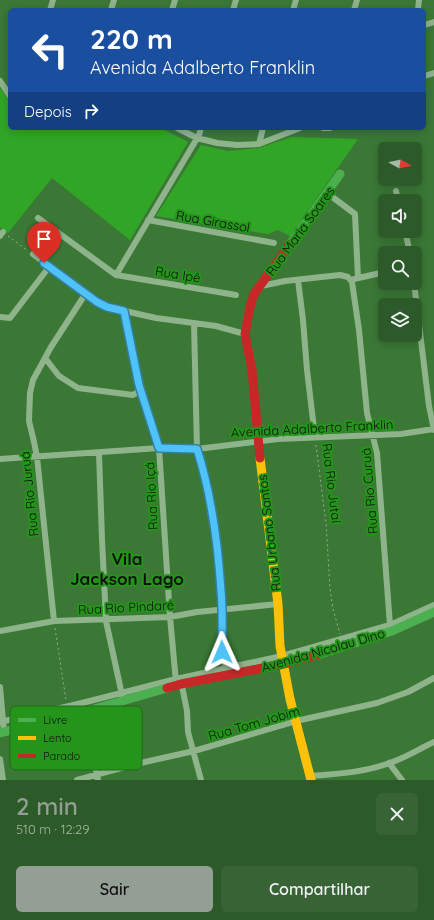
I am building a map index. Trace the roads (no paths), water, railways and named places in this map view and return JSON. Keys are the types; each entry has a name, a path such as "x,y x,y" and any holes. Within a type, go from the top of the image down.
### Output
{"street":[{"path":"0,82 8,93"},
{"path":"181,130 197,138 217,143 237,145 259,144 295,130"},
{"path":"38,218 116,276 199,135 200,130"},
{"path":"259,144 262,130"},
{"name":"Rua Maria Soares","path":"259,287 340,174"},
{"path":"327,193 355,214 358,278"},
{"name":"Rua Girassol","path":"148,220 274,243"},
{"path":"32,254 102,305 156,318 216,326 245,334"},
{"path":"0,317 10,318 49,267"},
{"path":"259,287 266,284 340,275 348,277 351,282 358,278 378,274"},
{"name":"Rua Ipê","path":"116,276 236,295"},
{"name":"Rua Rio Jutaí","path":"298,280 315,437"},
{"name":"Rua Rio Curuá","path":"351,282 359,330 367,413 378,453 390,625"},
{"name":"Rua Urbano Santos","path":"259,287 252,298 245,334 252,370 258,442 278,604 280,646 290,699 309,779"},
{"path":"415,290 429,406 434,429"},
{"name":"Rua Rio Juruá","path":"54,621 37,457 29,421 30,394 34,380 44,358 86,293"},
{"name":"Rua Rio Içá","path":"124,311 141,390 159,448 170,617 179,682 187,711 188,732 201,780"},
{"path":"194,324 197,449 203,468 217,553 222,610 222,652 226,672"},
{"path":"44,358 59,376 78,388 133,395 141,390"},
{"name":"Avenida Adalberto Franklin","path":"0,459 159,448 197,449 227,444 278,439 373,436 401,434 434,429"},
{"path":"99,453 106,620 123,696"},
{"name":"Rua Rio Pindaré","path":"0,631 54,621 170,617 197,612 278,604"},
{"name":"Avenida Nicolau Dino","path":"283,660 390,625 434,605"},
{"name":"Avenida Nicolau Dino","path":"90,706 179,682 337,649 392,631 434,612"},
{"name":"Rua Tom Jobim","path":"142,765 296,721 378,703 408,692 434,678"},
{"path":"0,687 2,733"},
{"path":"309,779 349,773 389,764 434,742"},
{"path":"0,758 3,780"},
{"path":"389,764 402,780"},
{"name":"Rua Tom Jobim","path":"76,780 97,777 123,770"}],"district":[{"name":"Vila Jackson Lago","path":"127,568"}]}
